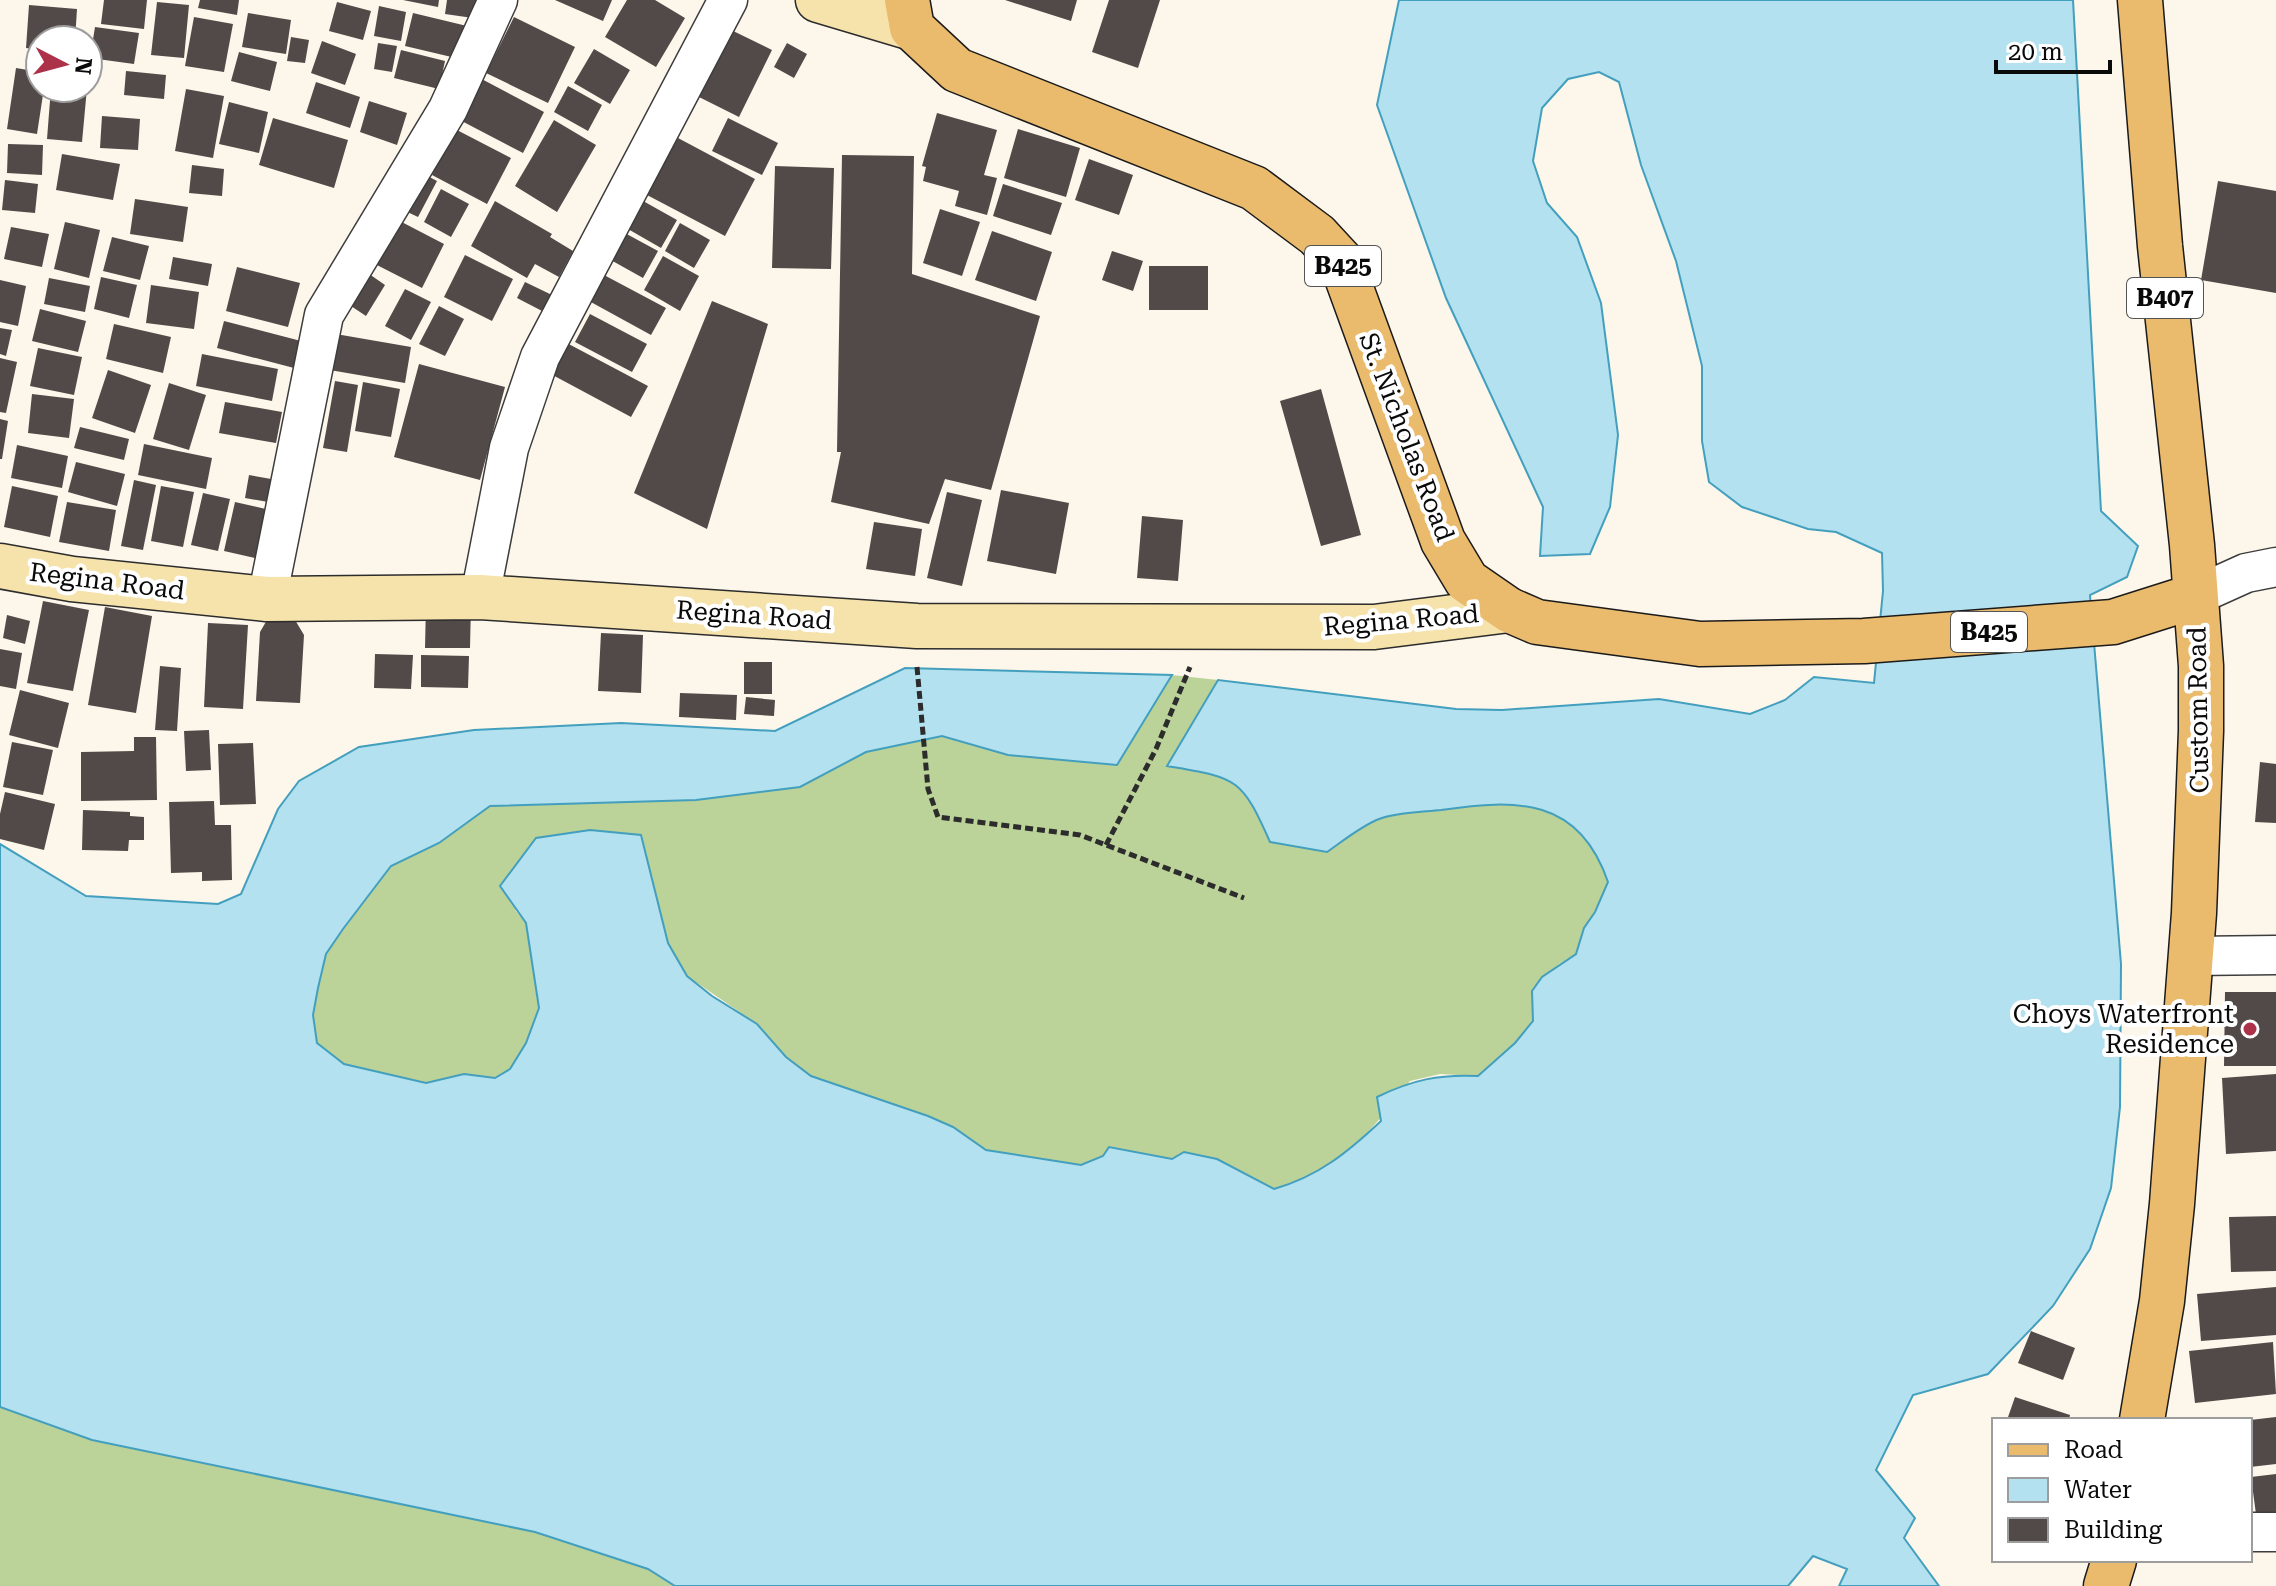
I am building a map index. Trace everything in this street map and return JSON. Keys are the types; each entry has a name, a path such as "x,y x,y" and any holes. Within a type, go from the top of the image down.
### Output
{"main road":[{"name":"Custom Road","path":"2140,0 2160,246 2195,596 2201,731 2191,956 2162,1301 2142,1418"},
{"name":"St. Nicholas Road","path":"910,14 957,70 1254,188 1317,235 1341,261 1443,541 1467,581 1509,610 1537,622 1700,644 1864,641 2113,622 2195,596"},
{"path":"2106,1586 2113,1562"}],"street":[{"path":"267,599 324,315 448,109 498,0"},
{"path":"480,597 509,448 540,357 728,0"},
{"path":"818,0 910,14"},
{"name":"Regina Road","path":"0,566 72,579 267,599 480,597 917,626 1374,627 1509,610"},
{"path":"2195,596 2246,573 2276,567"},
{"path":"2191,956 2276,955"},
{"path":"2252,1532 2276,1532"}],"path":[{"path":"1106,845 1156,749 1187,677 1200,628"},
{"path":"917,686 928,789 938,817 1080,835 1244,898"}],"green space":[{"path":"1172,675 1218,680 1168,765 1209,773 1234,784 1251,804 1270,842 1327,851 1386,817 1469,806 1519,806 1542,810 1562,819 1580,833 1595,854 1608,882 1576,954 1559,964 1532,991 1533,1021 1515,1043 1478,1076 1440,1074 1410,1081 1367,1133 1335,1161 1296,1182 1274,1189 1217,1159 1172,1159 1110,1147 1103,1156 1081,1165 986,1150 953,1127 928,1116 811,1076 786,1057 757,1024 687,976 668,943 641,835 515,910 526,923 539,1008 526,1043 510,1069 495,1078 464,1074 426,1083 344,1064 317,1043 313,1015 318,988 326,954 343,929 391,866 439,843 490,806 696,800 800,787 866,752 942,736 1008,755 1117,765"},
{"path":"0,1407 92,1440 535,1532 648,1569 675,1586 0,1586"}],"water":[{"path":"1399,0 2073,0 2101,511 2138,546 2127,577 2090,595 2121,964 2120,1107 2111,1188 2090,1249 2053,1306 1988,1374 1913,1395 1876,1470 1915,1518 1904,1538 1939,1586 1839,1586 1847,1569 1813,1556 1788,1586 675,1586 648,1569 535,1532 92,1440 0,1407 0,844 86,896 218,904 241,894 278,809 299,781 359,747 474,730 621,723 775,731 905,668 1172,675 1117,765 1008,755 942,736 866,752 800,787 696,800 490,806 439,843 391,866 343,929 326,954 318,988 313,1015 317,1043 344,1064 426,1083 464,1074 495,1078 510,1069 526,1043 539,1008 526,923 500,886 536,838 590,830 641,835 668,943 687,976 757,1024 786,1057 811,1076 928,1116 953,1127 986,1150 1081,1165 1103,1156 1109,1147 1172,1159 1184,1152 1217,1159 1274,1189 1319,1170 1369,1132 1381,1121 1377,1097 1426,1079 1478,1076 1515,1043 1533,1021 1532,991 1542,977 1576,954 1584,928 1608,882 1596,854 1580,833 1562,819 1542,810 1520,806 1469,806 1386,817 1366,826 1327,852 1270,842 1251,804 1234,784 1208,774 1167,766 1218,680 1456,709 1502,710 1659,699 1750,714 1785,700 1814,677 1874,683 1883,591 1882,553 1836,532 1808,529 1742,507 1709,482 1702,441 1702,366 1676,261 1641,165 1619,82 1599,72 1568,79 1542,108 1533,161 1547,203 1577,237 1601,303 1618,435 1610,507 1590,554 1540,556 1543,507 1446,298 1377,105"}],"building":[{"path":"104,0 147,0 144,29 101,24"},
{"path":"200,0 239,0 237,15 198,8"},
{"path":"403,0 439,0 438,7"},
{"path":"447,0 476,0 473,18 445,14"},
{"path":"555,0 612,0 603,21"},
{"path":"627,0 655,0 685,18 656,67 605,37"},
{"path":"1005,0 1077,0 1071,21"},
{"path":"1109,0 1160,0 1138,68 1092,52"},
{"path":"157,2 189,5 184,58 151,55"},
{"path":"337,2 371,11 363,40 329,31"},
{"path":"29,5 77,9 76,24 28,24"},
{"path":"379,6 406,12 401,41 374,36"},
{"path":"248,13 291,20 286,54 242,47"},
{"path":"413,13 467,26 460,59 405,46"},
{"path":"194,17 233,24 224,72 185,66"},
{"path":"514,17 575,47 548,103 486,73"},
{"path":"725,27 772,50 739,117 693,94"},
{"path":"104,28 139,33 134,64 104,60"},
{"path":"291,37 309,40 305,63 287,61"},
{"path":"322,41 356,54 345,85 311,73"},
{"path":"378,43 397,46 392,72 374,69"},
{"path":"787,43 807,54 794,78 774,67"},
{"path":"594,49 630,70 610,104 574,83"},
{"path":"401,50 445,61 439,89 394,78"},
{"path":"239,52 277,62 270,91 231,81"},
{"path":"16,68 24,69 24,104 42,104 37,134 7,129"},
{"path":"126,71 166,75 164,99 124,95"},
{"path":"476,76 544,112 523,153 454,117"},
{"path":"316,82 360,97 350,128 306,113"},
{"path":"568,86 602,105 588,131 554,112"},
{"path":"186,89 224,96 213,158 175,151"},
{"path":"369,101 407,113 397,145 360,132"},
{"path":"229,102 268,112 259,153 219,144"},
{"path":"50,104 86,104 82,142 47,139"},
{"path":"937,113 997,130 984,175 997,178 987,215 955,206 959,191 923,181 926,167 922,166"},
{"path":"102,116 140,119 138,150 100,148"},
{"path":"273,118 348,140 334,188 259,165"},
{"path":"728,118 778,143 762,175 712,151"},
{"path":"554,120 596,145 557,212 515,186"},
{"path":"455,129 511,158 487,204 432,175"},
{"path":"1018,129 1080,148 1066,197 1004,178"},
{"path":"678,138 755,179 725,236 647,195"},
{"path":"8,144 43,145 42,175 7,173"},
{"path":"62,154 120,164 113,200 56,190"},
{"path":"842,155 914,156 912,274 1040,316 991,490 945,479 929,524 831,502 841,452 837,452"},
{"path":"1089,159 1133,175 1119,215 1075,200"},
{"path":"192,165 224,169 222,196 189,193"},
{"path":"775,166 834,168 831,269 772,268"},
{"path":"420,172 437,181 418,217 401,209"},
{"path":"5,180 38,184 35,213 2,210"},
{"path":"2218,181 2276,191 2276,293 2201,280"},
{"path":"1003,184 1062,203 1051,235 993,216"},
{"path":"441,189 469,204 451,237 424,222"},
{"path":"636,197 677,220 661,248 621,225"},
{"path":"135,199 188,207 183,242 130,234"},
{"path":"495,201 552,234 550,237 573,251 559,277 535,264 527,278 471,246"},
{"path":"940,209 980,222 962,276 923,263"},
{"path":"394,218 444,244 422,288 371,262"},
{"path":"65,222 100,230 89,278 54,269"},
{"path":"680,223 710,240 694,268 665,251"},
{"path":"11,227 49,234 42,267 4,259"},
{"path":"992,231 1052,252 1036,301 975,280"},
{"path":"623,232 658,251 643,278 609,259"},
{"path":"112,237 149,246 140,280 103,271"},
{"path":"1112,251 1143,261 1133,291 1102,280"},
{"path":"465,255 513,279 492,321 444,297"},
{"path":"663,256 699,276 680,311 644,290"},
{"path":"173,257 212,264 208,286 169,279"},
{"path":"1149,266 1208,266 1208,310 1149,310"},
{"path":"237,267 300,283 288,327 226,311"},
{"path":"362,269 385,285 366,316 342,300"},
{"path":"604,275 666,308 651,335 589,301"},
{"path":"101,277 137,285 129,318 94,309"},
{"path":"49,278 90,286 85,312 44,304"},
{"path":"0,280 26,286 18,326 0,322"},
{"path":"525,282 552,295 544,312 517,298"},
{"path":"151,285 199,292 194,329 146,323"},
{"path":"405,289 431,302 411,340 385,326"},
{"path":"712,301 768,324 707,529 634,493"},
{"path":"439,306 464,319 445,356 419,344"},
{"path":"40,309 86,321 78,352 32,341"},
{"path":"590,314 647,344 632,372 575,342"},
{"path":"224,321 301,341 294,368 217,348"},
{"path":"114,324 171,337 163,373 106,359"},
{"path":"0,328 12,330 6,356 0,354"},
{"path":"330,333 411,347 405,383 324,369"},
{"path":"563,341 648,386 631,417 547,372"},
{"path":"38,348 82,357 74,395 30,386"},
{"path":"202,354 278,369 272,401 196,386"},
{"path":"0,358 17,362 6,413 0,412"},
{"path":"419,364 505,387 480,480 394,457"},
{"path":"108,370 151,385 135,433 92,418"},
{"path":"335,381 358,385 347,452 323,448"},
{"path":"363,382 400,389 391,437 355,431"},
{"path":"169,383 206,395 189,450 153,439"},
{"path":"1321,389 1361,535 1321,546 1280,401"},
{"path":"32,394 74,399 69,438 28,433"},
{"path":"225,402 282,412 276,443 219,433"},
{"path":"0,419 8,421 2,459 0,459"},
{"path":"80,427 129,439 124,460 74,448"},
{"path":"144,444 212,458 206,489 138,475"},
{"path":"17,445 68,456 62,488 11,478"},
{"path":"76,462 125,474 117,506 68,492"},
{"path":"249,475 277,480 274,503 245,498"},
{"path":"134,480 156,485 143,550 121,546"},
{"path":"12,486 58,496 50,537 4,527"},
{"path":"161,486 194,492 183,547 151,541"},
{"path":"1001,490 1069,503 1056,574 987,561"},
{"path":"947,492 982,500 962,586 927,578"},
{"path":"203,493 230,499 218,551 191,545"},
{"path":"67,502 116,510 109,551 59,542"},
{"path":"235,502 270,510 259,559 224,551"},
{"path":"1142,516 1183,520 1178,581 1137,578"},
{"path":"874,522 922,529 915,576 866,569"},
{"path":"43,601 89,610 73,691 27,683"},
{"path":"426,603 471,604 470,648 425,648"},
{"path":"105,607 152,616 136,713 88,705"},
{"path":"7,615 30,621 25,644 3,638"},
{"path":"267,620 295,620 304,635 300,703 256,701 260,632"},
{"path":"208,623 248,625 243,709 204,707"},
{"path":"601,633 643,635 641,693 598,691"},
{"path":"0,649 22,653 16,689 0,686"},
{"path":"375,654 413,655 411,689 374,688"},
{"path":"421,655 469,656 468,688 421,687"},
{"path":"744,662 772,662 772,694 744,694"},
{"path":"160,666 181,668 177,731 155,730"},
{"path":"20,690 69,703 58,748 9,735"},
{"path":"680,693 737,695 736,720 679,717"},
{"path":"746,697 775,700 774,716 744,714"},
{"path":"209,730 211,770 186,771 184,731"},
{"path":"134,737 156,737 157,800 81,801 81,752 134,751"},
{"path":"12,742 53,750 43,795 3,787"},
{"path":"253,743 256,804 220,805 218,744"},
{"path":"2260,762 2276,764 2276,823 2255,822"},
{"path":"5,792 55,804 44,850 0,839 0,814"},
{"path":"214,801 215,825 231,825 232,880 202,881 202,872 171,873 169,802"},
{"path":"83,810 130,812 130,816 144,817 144,840 129,840 128,851 82,850"},
{"name":"Choys Waterfront Residence","path":"2225,992 2276,992 2276,1066 2224,1066"},
{"path":"2276,1074 2276,1151 2226,1154 2222,1078"},
{"path":"2276,1216 2276,1271 2231,1272 2229,1217"},
{"path":"2276,1287 2276,1335 2201,1341 2197,1294"},
{"path":"2031,1331 2075,1348 2063,1380 2018,1363"},
{"path":"2273,1342 2276,1394 2195,1403 2189,1351"},
{"path":"2015,1397 2070,1415 2069,1418 2008,1418"},
{"path":"2276,1417 2276,1464 2252,1467 2252,1420"},
{"path":"2276,1474 2276,1527 2258,1529 2252,1477"}],"place":[{"name":"Choys Waterfront Residence","path":"2250,1029"}]}
